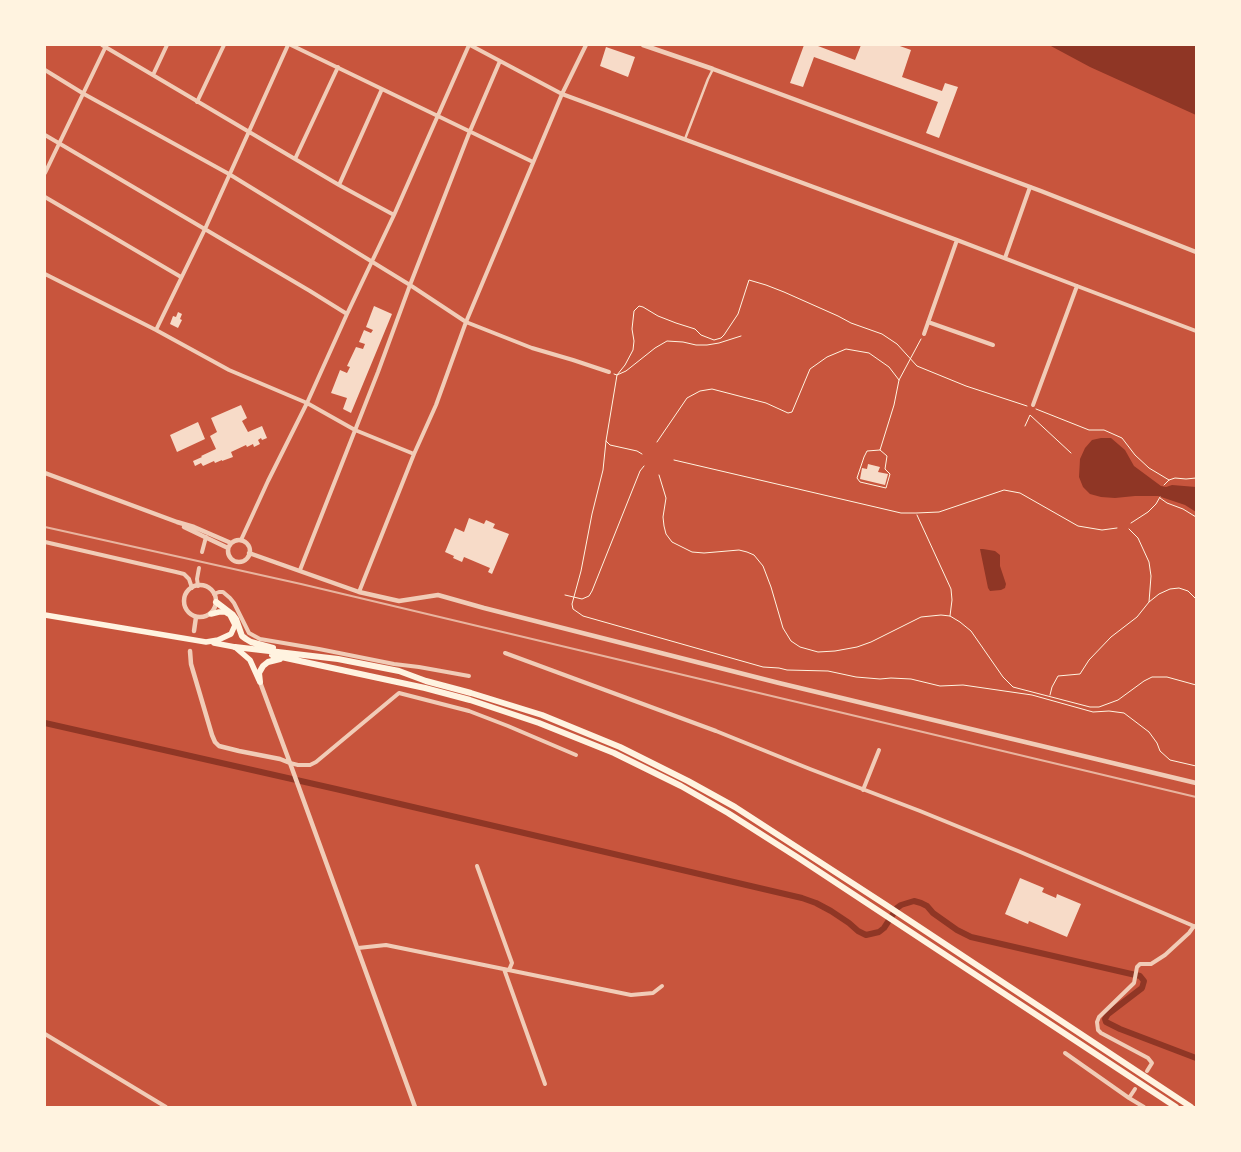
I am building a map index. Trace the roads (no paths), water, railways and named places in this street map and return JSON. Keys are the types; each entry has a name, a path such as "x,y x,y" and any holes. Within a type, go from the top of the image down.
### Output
{"highway":[{"path":"216,602 233,615 242,636 246,639 296,654"},
{"path":"234,647 338,659 399,672 542,715 620,747 735,807 1191,1107"},
{"path":"234,647 425,688 470,700 539,723 614,753 681,786 728,813 1176,1107"},
{"path":"260,682 259,672 263,666 277,659 288,658"}],"main road":[{"path":"204,641 218,640 226,637 231,634 235,625 230,615 224,612 210,614"},
{"path":"45,615 234,647 250,660 260,682"}],"street":[{"path":"153,75 167,45"},
{"path":"197,102 224,45"},
{"path":"156,330 290,45 533,162"},
{"path":"230,545 241,540 307,403 394,216 470,45 562,94 957,240 1196,331"},
{"path":"358,592 414,454 436,406 466,322 562,94 586,45"},
{"path":"643,45 713,69 1030,187 1196,252"},
{"path":"45,173 84,94 105,46 197,102 394,216"},
{"path":"300,570 470,131 500,61"},
{"path":"295,159 338,68"},
{"path":"685,139 713,69"},
{"path":"45,70 84,94 229,174 410,285 466,322 532,348 609,372"},
{"path":"339,185 382,89"},
{"path":"45,135 347,314"},
{"path":"1005,258 1030,187"},
{"path":"45,197 181,277"},
{"path":"924,334 957,240"},
{"path":"45,274 156,330 229,370 307,403 355,430 414,454"},
{"path":"1033,405 1076,286"},
{"path":"928,322 993,345"},
{"path":"45,473 194,527 230,545"},
{"path":"177,522 206,537 230,545"},
{"path":"202,552 206,537"},
{"path":"230,545 230,557 238,562 244,560 249,553 247,544 241,540"},
{"path":"45,542 184,574 189,579 192,588"},
{"path":"249,553 358,592 399,601 438,595 769,680 1196,783"},
{"path":"198,586 199,568"},
{"path":"198,586 207,587 214,594 216,602 210,614 204,617 196,617 188,612 184,604 186,595 192,588 198,586"},
{"path":"214,594 223,592 230,598 249,633 260,639 469,676"},
{"path":"194,631 196,617"},
{"path":"190,652 191,664 212,735 219,746 280,759 291,764 310,764 316,762 399,693 469,712 508,726 576,755"},
{"path":"504,653 716,731 920,811 1018,850 1195,926 1165,955 1151,964 1140,964 1137,967 1134,983 1099,1017 1097,1022 1100,1033 1148,1058 1152,1063 1147,1071"},
{"path":"260,682 415,1107"},
{"path":"863,790 879,750"},
{"path":"477,866 512,963 510,970"},
{"path":"358,948 386,944 631,996 653,993 662,986"},
{"path":"504,969 546,1084"},
{"path":"45,1034 166,1107"},
{"path":"1065,1053 1144,1107"},
{"path":"1130,1098 1136,1089"}],"waterway":[{"path":"45,723 802,898 831,911 866,935 879,932 884,928 901,905 914,901 921,903 957,930 971,937 1140,976 1144,981 1142,988 1108,1014 1105,1019 1106,1022 1196,1058"}],"railway":[{"path":"45,527 301,584 1196,797"}]}
